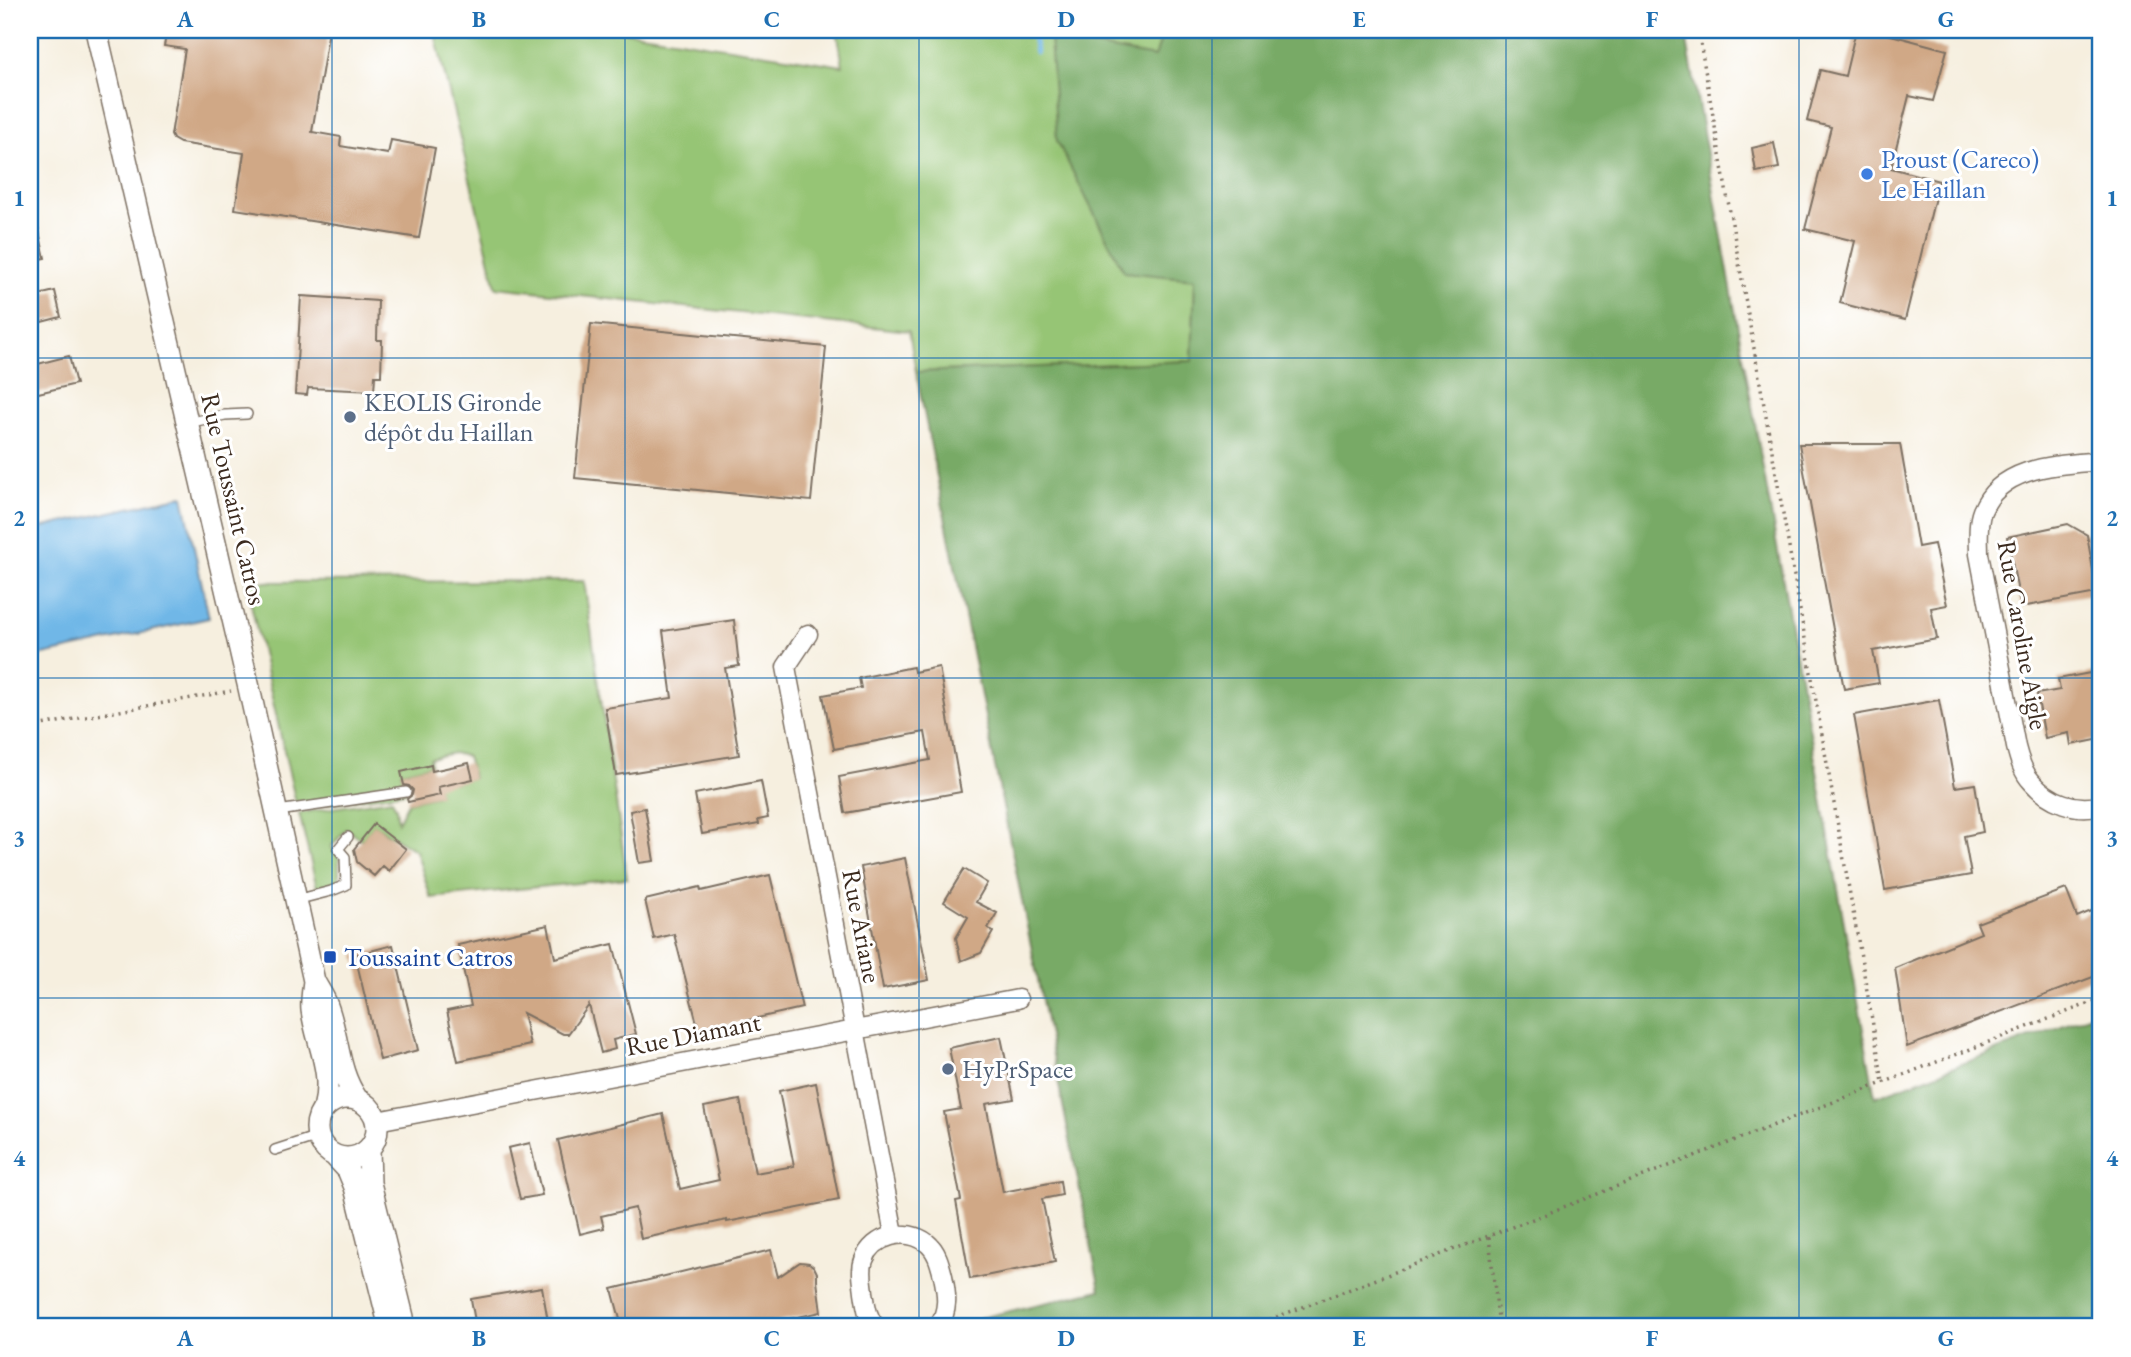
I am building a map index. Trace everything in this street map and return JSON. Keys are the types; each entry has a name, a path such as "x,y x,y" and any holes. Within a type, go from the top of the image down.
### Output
{"street":[{"name":"Rue Toussaint Catros","path":"96,30 249,688 314,981 327,1006 348,1087 357,1100"},
{"name":"Rue Caroline Aigle","path":"2101,461 2043,468 2014,477 1990,497 1982,513 1978,531 1979,554 2021,765 2031,782 2059,802 2077,808 2101,805"},
{"name":"Rue Ariane","path":"808,634 786,667 894,1234"},
{"name":"Rue Toussaint Catros","path":"314,981 312,1007 328,1076 324,1109"},
{"name":"Rue Diamant","path":"377,1121 1018,999"},
{"path":"335,1156 353,1158 369,1149 375,1141 377,1121 370,1108 357,1100 339,1099 324,1109 319,1117 318,1136 321,1144 348,1170 355,1187 392,1327"},
{"path":"369,1149 370,1183 400,1304 403,1327"},
{"path":"876,1327 867,1309 861,1274 864,1259 875,1244 894,1234 912,1235 926,1242 940,1262 947,1293 946,1312 938,1327"}],"lane":[{"path":"187,423 225,415 247,414"},
{"path":"276,811 406,792"},
{"path":"296,900 346,885 345,857 338,849 348,837"},
{"path":"275,1150 318,1136"}],"path":[{"path":"1698,30 1883,1082"},
{"path":"30,727 249,688"},
{"path":"1250,1327 2101,999"},
{"path":"1489,1237 1499,1327"}],"green space":[{"path":"434,30 616,30 843,66 837,30 1164,30 1155,58 1195,279 1192,361 916,372 909,331 496,287"},
{"path":"1164,30 1685,30 1875,1097 2101,1011 2101,1327 974,1327 980,1318 1100,1290 916,372 1192,361 1195,279 1124,272 1057,141 1050,38 1155,57"},
{"path":"584,581 627,878 431,898 416,851 374,825 362,840 346,829 331,847 339,855 339,883 317,888 299,813 392,799 398,822 408,802 439,795 436,781 443,779 454,783 473,778 467,756 453,753 430,758 431,765 401,772 406,792 297,808 246,582"}],"water":[{"path":"183,496 209,618 30,658 30,530"}],"building":[{"path":"167,30 329,30 312,132 341,137 340,146 388,154 391,140 435,148 419,238 235,209 244,153 180,143 171,135 185,49 164,46"},
{"name":"Proust (Careco) Le Haillan","path":"1856,30 1872,30 1947,50 1933,101 1909,96 1891,168 1939,181 1905,320 1840,303 1855,241 1805,229 1831,127 1807,121 1820,70 1845,76"},
{"path":"1774,143 1779,168 1756,172 1752,148"},
{"path":"35,214 45,258 30,261 30,215"},
{"path":"55,291 61,317 30,325 30,297"},
{"path":"301,296 378,301 377,340 382,340 381,376 375,376 374,391 308,388 307,395 295,394"},
{"path":"591,324 826,347 811,501 575,478"},
{"path":"69,356 76,384 30,395 30,366"},
{"path":"1799,444 1900,444 1918,547 1934,544 1947,605 1931,608 1937,639 1873,651 1879,683 1844,689"},
{"path":"2068,524 2087,535 2097,593 2021,607 2007,537"},
{"path":"734,620 739,666 725,668 739,755 616,775 605,708 672,698 663,631"},
{"path":"913,667 914,672 939,667 961,792 845,813 839,777 930,760 925,732 834,749 823,695 861,688 859,678"},
{"path":"2101,671 2101,739 2071,745 2069,733 2045,738 2037,694 2060,690 2058,679"},
{"path":"1939,700 1955,787 1975,784 1983,832 1964,836 1971,875 1885,890 1854,715"},
{"path":"469,763 473,779 438,787 440,795 408,802 413,790 404,785 401,772 431,765 432,771"},
{"path":"761,781 768,818 758,820 759,824 702,834 695,794"},
{"path":"645,808 654,861 639,863 630,811"},
{"path":"374,824 406,849 389,871 383,866 374,876 357,862 354,849"},
{"path":"905,858 929,980 883,989 861,867"},
{"path":"964,869 987,883 976,902 997,913 988,928 993,932 981,953 961,961 956,938 968,917 944,902"},
{"path":"770,875 802,1008 699,1031 674,934 654,939 645,900 700,887 701,891"},
{"path":"2066,889 2077,917 2101,907 2101,974 1907,1047 1895,968 1981,933 1977,923"},
{"path":"548,925 555,958 613,944 636,1034 613,1040 615,1049 601,1053 589,1005 568,1034 563,1034 523,1013 530,1045 458,1061 447,1011 471,1006 458,945"},
{"path":"393,945 418,1050 380,1060 355,955"},
{"path":"1001,1037 1014,1099 986,1104 1003,1192 1060,1181 1062,1195 1042,1199 1055,1262 970,1279 956,1201 961,1200 944,1112 961,1109 949,1048"},
{"path":"816,1083 839,1200 641,1239 635,1208 601,1216 604,1228 580,1234 558,1140 663,1114 680,1189 719,1180 704,1107 740,1100 755,1173 794,1166 779,1091"},
{"path":"530,1143 542,1195 520,1199 508,1148"},
{"path":"771,1250 778,1277 800,1262 814,1267 821,1312 753,1327 622,1327 612,1289"},
{"path":"542,1287 549,1327 476,1327 471,1299"}],"waterway":[{"path":"1032,30 1036,52"}],"place":[{"name":"Proust (Careco) Le Haillan","path":"1867,174"},
{"name":"KEOLIS Gironde dépôt du Haillan","path":"350,417"},
{"name":"Toussaint Catros","path":"330,957"},
{"name":"HyPrSpace","path":"948,1069"}]}
